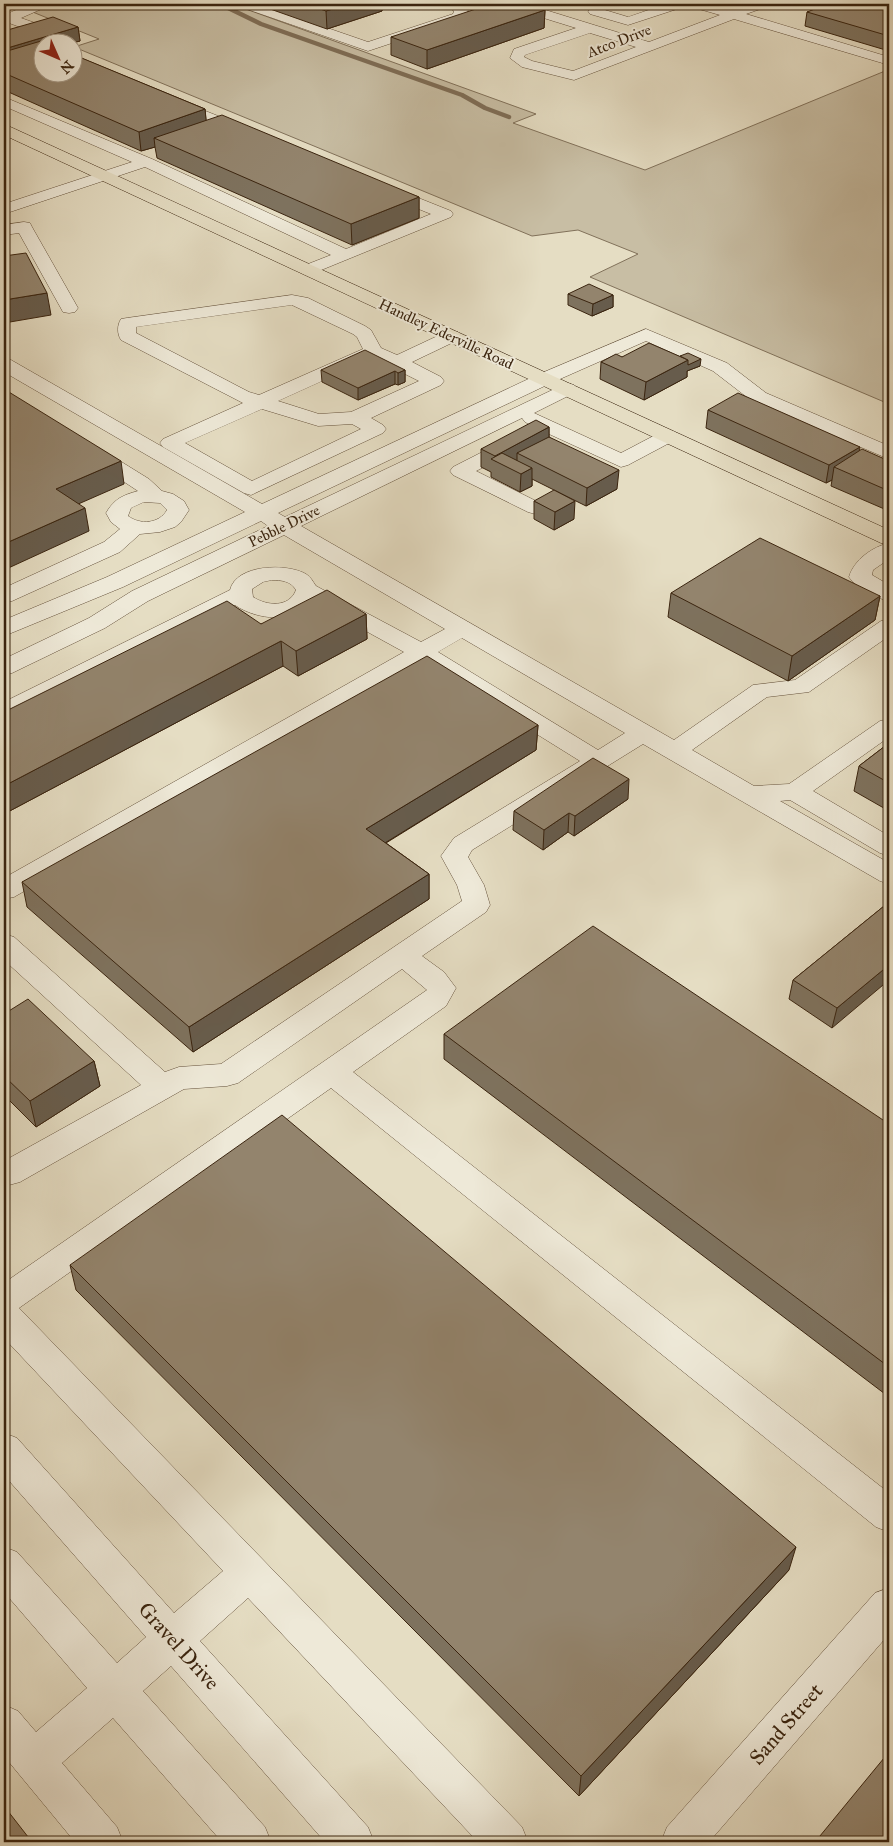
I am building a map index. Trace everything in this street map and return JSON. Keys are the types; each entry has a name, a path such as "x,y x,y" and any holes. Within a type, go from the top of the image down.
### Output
{"main road":[{"name":"Handley Ederville Road","path":"4,129 70,171 106,177 889,538"}],"street":[{"path":"5,16 30,4"},
{"path":"5,16 41,4"},
{"path":"246,4 368,47 460,16 460,10 449,4"},
{"path":"513,4 650,46"},
{"path":"584,8 628,21 678,4"},
{"path":"697,4 889,61"},
{"name":"Atco Drive","path":"590,28 519,52 517,58 527,64 574,76 761,4"},
{"path":"628,6 652,13"},
{"path":"501,14 528,9"},
{"path":"4,36 33,27 5,16"},
{"path":"408,46 473,24"},
{"path":"152,93 258,137"},
{"path":"4,101 139,156 345,255"},
{"path":"214,132 231,126"},
{"path":"23,186 70,171 139,156"},
{"path":"4,209 106,177 139,156"},
{"path":"309,270 445,214 373,185"},
{"path":"4,230 24,227 36,264 69,308"},
{"path":"292,300 302,302 359,330 365,334 373,351 434,380 355,418 318,420 242,396 126,336 127,323 292,300"},
{"name":"Pebble Drive","path":"4,629 144,569 544,379 646,334 720,367 759,397 889,453"},
{"path":"397,362 452,336"},
{"path":"373,351 170,443 251,489 376,429"},
{"path":"4,364 283,527 889,875"},
{"name":"Pebble Drive","path":"4,668 97,623 140,596 188,596 283,527 567,389"},
{"path":"520,412 621,461 668,436"},
{"path":"355,418 406,445"},
{"path":"457,420 480,431"},
{"path":"460,471 549,426"},
{"path":"78,445 142,483 160,497 177,505 176,515 172,520 156,527 136,527 122,522 117,513 119,508 131,499 160,497 202,479"},
{"path":"431,455 534,508"},
{"path":"376,459 400,470"},
{"path":"4,596 112,547 136,527"},
{"path":"112,547 188,596"},
{"path":"889,550 863,567 860,576 889,594"},
{"path":"364,573 308,590 302,601 295,606 276,610 265,610 248,605 242,600 240,594 241,588 246,583 262,575 272,573 292,575 300,579 308,590 422,652 598,761"},
{"path":"4,711 25,700 188,596 240,594"},
{"path":"674,751 761,690 778,687 801,687 889,626"},
{"path":"4,890 461,629"},
{"path":"4,684 25,700"},
{"path":"795,792 889,726"},
{"path":"5,1172 180,1078 227,1075 476,905 475,890 462,873 454,856 463,844 643,733"},
{"path":"749,794 795,792 889,846"},
{"path":"4,944 164,1088"},
{"path":"4,1301 331,1071 436,1000 442,988 434,979 402,955"},
{"path":"331,1071 889,1515"},
{"path":"4,1315 507,1842"},
{"name":"Gravel Drive","path":"4,1449 354,1842"},
{"path":"4,1565 250,1842"},
{"path":"34,1761 116,1691 249,1572"},
{"name":"Sand Street","path":"682,1842 889,1606"},
{"path":"4,1725 102,1842"}],"shaded area":[{"path":"13,4 232,4 536,114 513,123 645,170 885,71 889,73 889,404 590,277 638,254 578,230 532,236 82,50 82,44 99,39"}],"building":[{"path":"305,4 349,4 326,11"},
{"path":"491,4 526,4 545,10 427,50 391,37"},
{"path":"828,4 889,4 889,36 807,12"},
{"path":"53,17 78,27 61,32 32,32 32,41 4,49 4,31"},
{"path":"32,44 32,82 82,82 82,58 205,109 139,132 4,73 4,52"},
{"path":"222,115 419,197 351,224 154,138"},
{"path":"26,253 47,293 4,300 4,256"},
{"path":"589,284 613,295 593,304 568,294"},
{"path":"649,343 688,360 646,382 601,362 616,354 622,357"},
{"path":"365,350 405,370 398,373 395,371 358,388 321,370"},
{"path":"688,353 701,359 688,365 688,360 680,356"},
{"path":"4,389 121,461 56,489 85,508 4,544"},
{"path":"738,393 860,447 829,465 708,410"},
{"path":"536,420 549,427 495,456 481,449"},
{"path":"549,437 619,470 587,488 517,453"},
{"path":"862,449 889,461 889,491 834,467"},
{"path":"502,453 532,468 521,474 491,459"},
{"path":"554,490 575,501 555,512 534,501"},
{"path":"760,538 880,596 792,656 671,593"},
{"path":"327,590 366,614 296,651 281,641 4,786 4,712 227,601 261,624"},
{"path":"427,656 538,725 366,829 429,874 189,1027 22,882"},
{"path":"889,743 889,783 859,766"},
{"path":"593,758 629,779 575,816 569,813 544,830 514,811"},
{"path":"889,902 889,965 837,1008 793,980"},
{"path":"593,926 889,1124 889,1367 444,1034"},
{"path":"28,999 94,1061 30,1101 4,1076 4,1014"},
{"path":"282,1115 796,1547 581,1776 70,1265"},
{"path":"889,1752 889,1842 815,1842"},
{"path":"4,1806 32,1842 4,1842"}],"waterway":[{"path":"220,4 261,24 462,95 485,108 509,117"}]}
